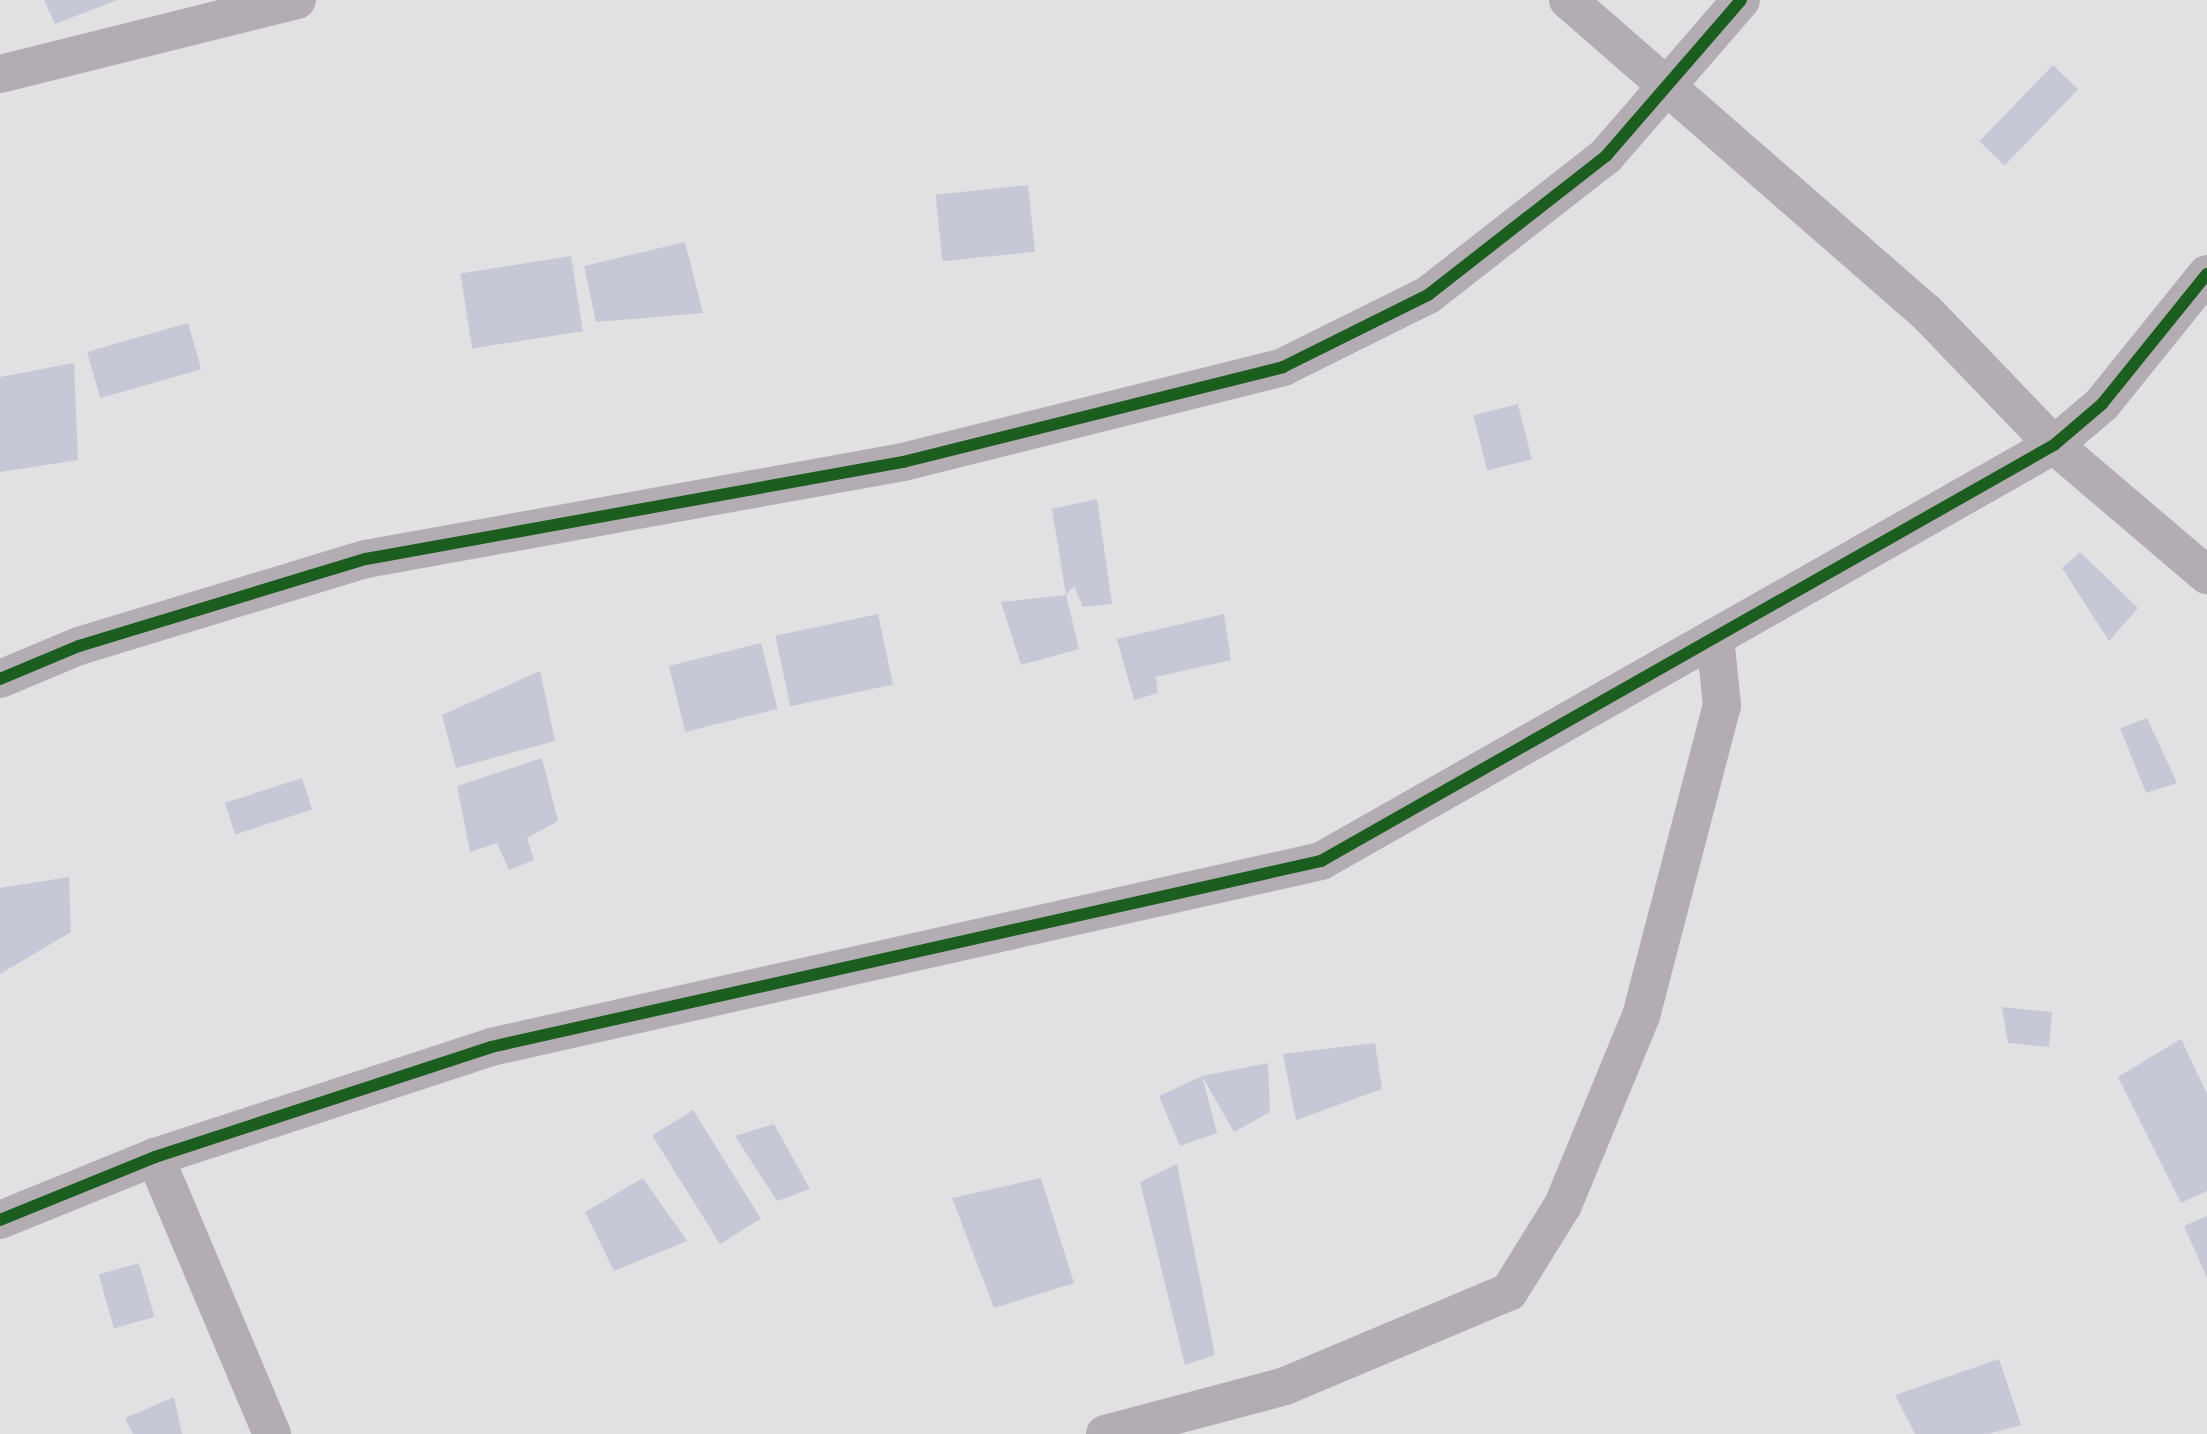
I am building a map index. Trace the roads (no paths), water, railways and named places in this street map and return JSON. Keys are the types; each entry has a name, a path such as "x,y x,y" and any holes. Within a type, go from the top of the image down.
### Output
{"street":[{"path":"0,74 297,0"},
{"path":"1568,0 1926,312 2054,444 2207,575"},
{"path":"0,679 79,646 366,558 903,462 1283,367 1428,295 1606,156 1670,88 1741,0"},
{"path":"0,1220 156,1158 491,1047 1321,860 2054,444 2102,404 2207,274"},
{"path":"1106,1434 1285,1386 1509,1292 1563,1206 1641,1016 1722,706 1715,637"},
{"path":"156,1158 272,1434"}]}
